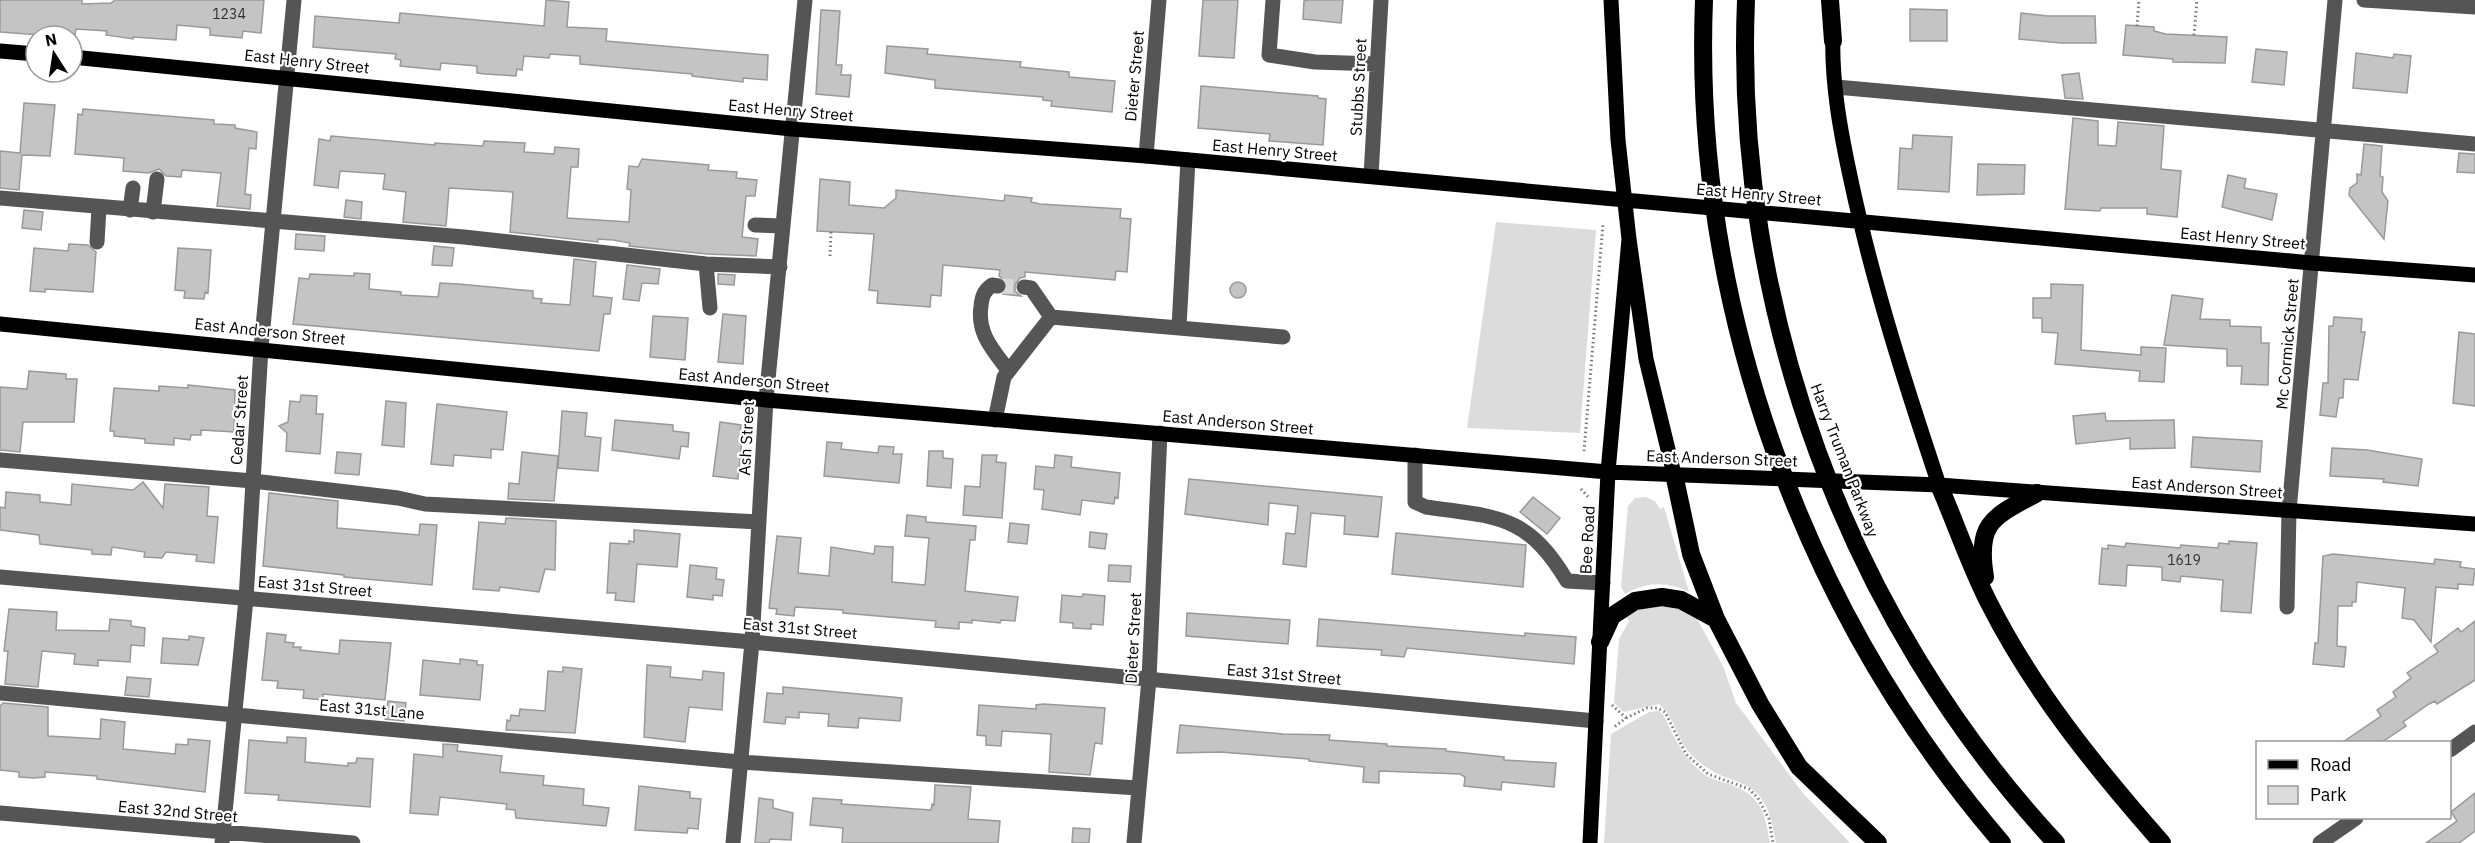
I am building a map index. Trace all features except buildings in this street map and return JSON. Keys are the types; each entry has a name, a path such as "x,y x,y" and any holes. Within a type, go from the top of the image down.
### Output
{"highway":[{"path":"1704,0 1705,105 1715,212 1735,315 1754,390 1777,460 1820,563 1855,633 1909,720 1966,800 2002,843"},
{"name":"Harry Truman Parkway","path":"1746,0 1746,108 1756,216 1776,318 1797,392 1837,501 1866,566 1894,618 1961,726 2004,783 2056,843"},
{"path":"1830,0 1833,41"},
{"path":"1674,474 1691,554 1716,619 1760,704 1799,767 1878,843"},
{"path":"1939,485 1988,603 2042,692 2099,771 2162,843"},
{"path":"1988,603 1981,557 1985,529 1998,514 2037,493"},
{"path":"1600,642 1612,616 1635,601 1662,597 1681,600 1716,619"}],"main road":[{"path":"1611,0 1617,129 1629,239 1646,359 1674,474"},
{"path":"1835,0 1833,41 1839,126 1860,221 1895,353 1939,485"},
{"path":"0,51 24,53"},
{"name":"East Henry Street","path":"84,58 792,129 1146,156 2312,263 2475,275"},
{"name":"Bee Road","path":"1590,843 1608,472 1629,239"},
{"name":"East Anderson Street","path":"0,324 261,348 766,400 1608,472 1939,485 2475,524"}],"street":[{"name":"Cedar Street","path":"222,838 246,598 261,348 294,0"},
{"name":"Ash Street","path":"733,843 752,642 766,400 805,0"},
{"name":"Dieter Street","path":"1146,156 1159,0"},
{"path":"1273,0 1269,55 1315,62 1377,64"},
{"name":"Stubbs Street","path":"1371,176 1381,0"},
{"name":"Mc Cormick Street","path":"2287,607 2289,511 2335,0"},
{"path":"2364,0 2475,7"},
{"path":"1836,87 2475,144"},
{"path":"1179,327 1188,160"},
{"path":"153,212 157,179"},
{"path":"130,210 133,188"},
{"path":"0,198 464,237 706,264 780,267"},
{"path":"97,242 99,208"},
{"path":"755,225 783,226"},
{"path":"706,264 711,308"},
{"path":"998,286 992,285 982,296 979,319 982,334 1008,370"},
{"path":"1024,287 1031,288 1051,317"},
{"path":"1051,317 1283,336"},
{"path":"995,420 1008,370 1051,317"},
{"name":"Dieter Street","path":"1134,843 1149,679 1160,433"},
{"path":"1415,455 1415,502 1426,507 1502,518 1534,538 1557,564 1567,581 1603,583"},
{"path":"0,460 253,482 398,498 425,504 759,522"},
{"name":"East 31st Street","path":"0,577 752,642 1596,721"},
{"name":"East 31st Lane","path":"0,693 740,762 1138,788"},
{"path":"2451,749 2475,732"},
{"name":"East 32nd Street","path":"0,813 222,838 353,843"},
{"path":"2320,843 2355,819"}],"path":[{"path":"2137,26 2139,0"},
{"path":"2193,35 2198,0"},
{"path":"1584,451 1603,224"},
{"path":"830,256 831,232"},
{"path":"1581,489 1593,502"},
{"path":"1611,704 1626,718"},
{"path":"1609,731 1626,718 1647,708 1657,708 1665,712 1686,754 1708,774 1749,789 1758,798 1769,819 1773,843"}],"green space":[{"path":"1496,222 1596,230 1580,433 1467,428"},
{"path":"1646,497 1655,501 1660,509 1664,507 1689,592 1673,586 1657,584 1641,587 1625,594 1621,587 1628,506 1635,498"},
{"path":"1669,602 1697,619 1723,666 1736,703 1802,792 1850,843 1776,843 1771,818 1763,801 1744,784 1704,766 1689,752 1669,715 1659,704 1624,712 1614,703 1619,639 1629,621 1626,617 1632,611"},
{"path":"1658,711 1663,714 1680,747 1697,768 1705,775 1732,785 1752,796 1761,809 1770,843 1604,843 1611,734 1649,712"}],"tunnel":[{"path":"998,286 1024,287"}]}
